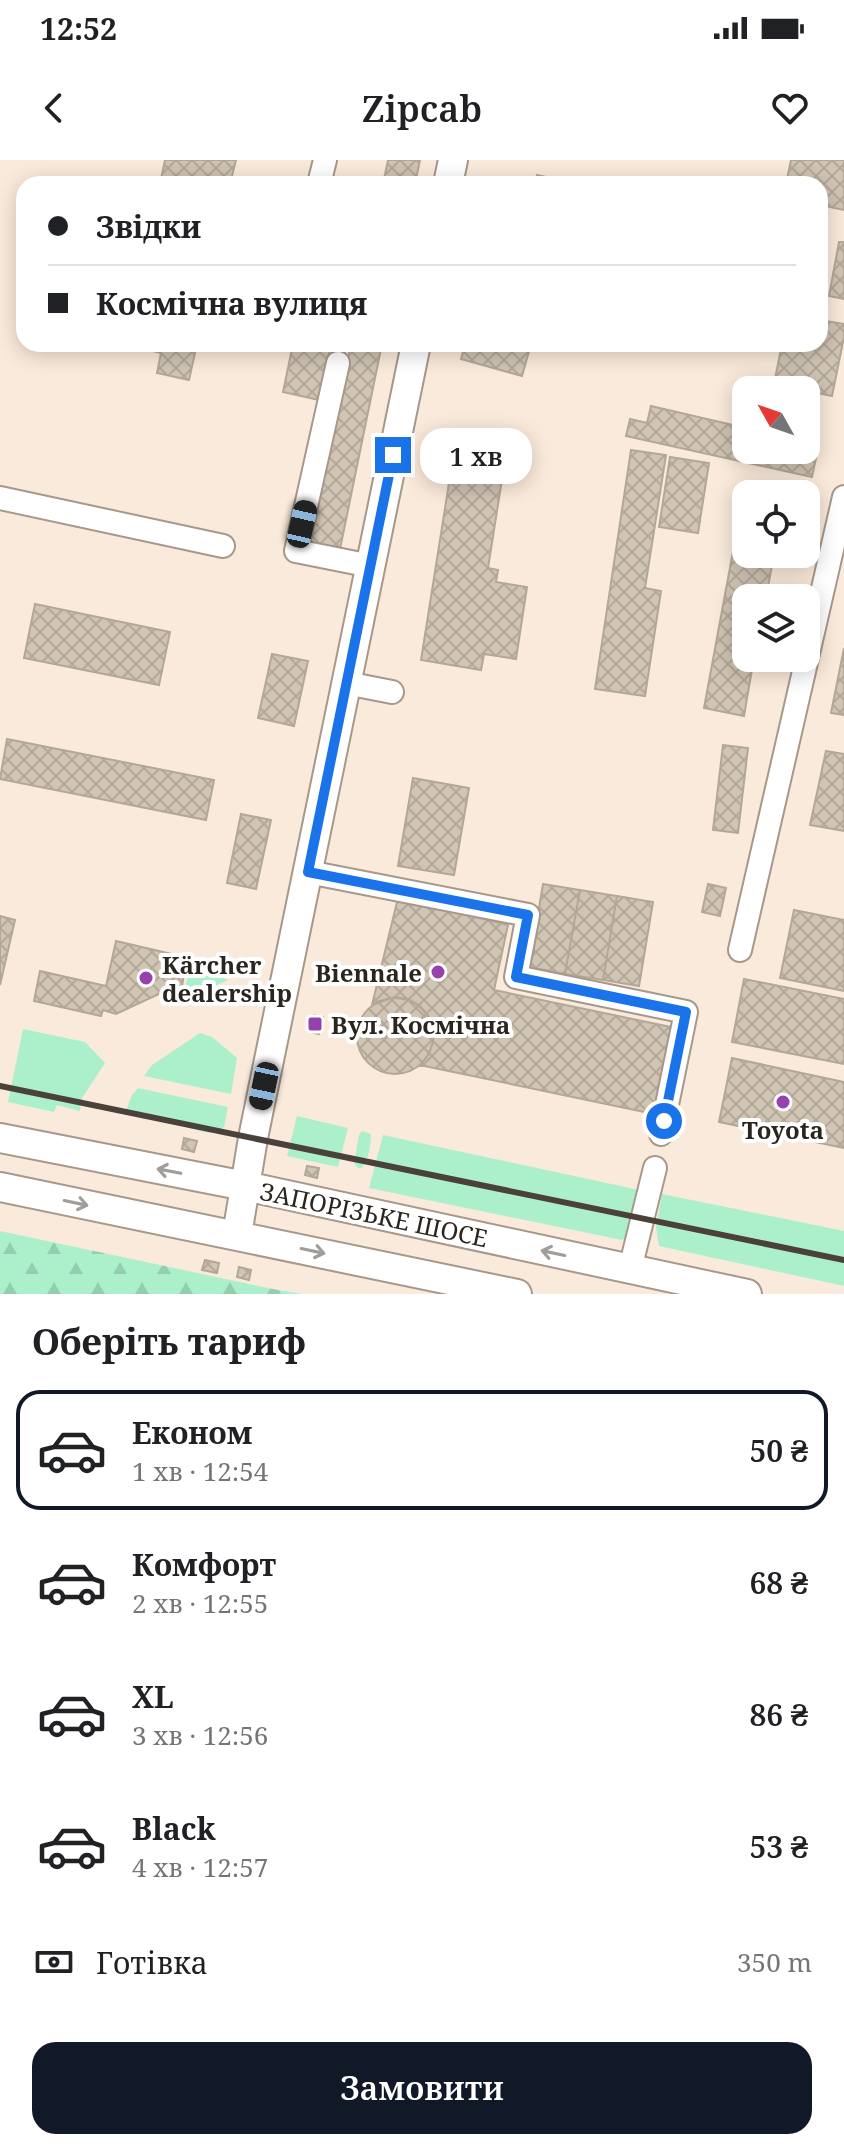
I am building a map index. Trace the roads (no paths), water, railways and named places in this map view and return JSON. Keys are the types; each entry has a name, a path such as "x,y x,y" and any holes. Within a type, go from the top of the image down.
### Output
{"main road":[{"path":"237,1235 253,1138 414,352"},
{"name":"ЗАПОРІЗЬКЕ ШОСЕ","path":"0,1138 245,1186 747,1294"},
{"name":"ЗАПОРІЗЬКЕ ШОСЕ","path":"0,1187 517,1294"}],"lane":[{"path":"338,363 296,551 371,566"},
{"path":"740,950 844,497"},
{"path":"0,498 223,546"},
{"path":"346,683 392,692"},
{"path":"308,872 528,915 516,977 686,1012 661,1134"},
{"path":"630,1269 655,1168"}],"railway":[{"path":"0,1086 844,1260"}],"place":[{"name":"Biennale","path":"438,972"},
{"name":"Kärcher dealership","path":"146,978"},
{"name":"Вул. Космічна","path":"315,1024"},
{"name":"Toyota","path":"783,1102"}]}
